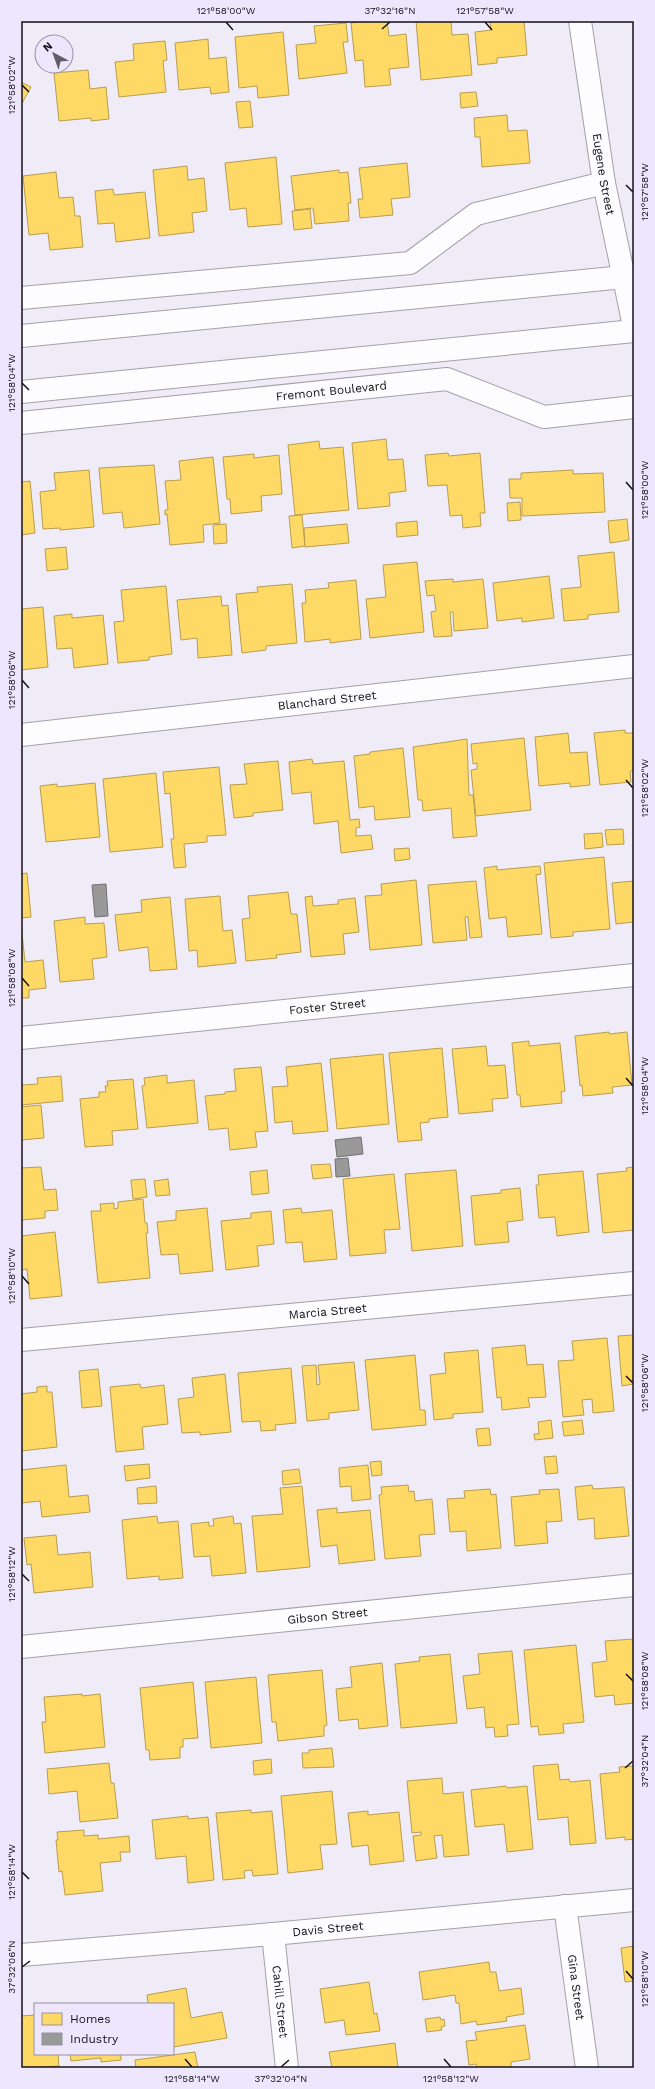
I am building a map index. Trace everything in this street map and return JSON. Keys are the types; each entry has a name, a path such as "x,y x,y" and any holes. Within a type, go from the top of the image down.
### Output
{"street":[{"name":"Eugene Street","path":"580,21 604,183 630,276 634,326"},
{"path":"21,298 410,263 476,214 604,183"},
{"path":"21,336 630,276"},
{"path":"21,392 634,331"},
{"name":"Fremont Boulevard","path":"21,424 447,379 544,417 634,407"},
{"name":"Blanchard Street","path":"21,735 634,666"},
{"name":"Foster Street","path":"21,1038 634,975"},
{"name":"Marcia Street","path":"21,1340 634,1283"},
{"name":"Gibson Street","path":"21,1647 634,1585"},
{"name":"Davis Street","path":"21,1955 273,1934 634,1900"},
{"name":"Gina Street","path":"564,1906 588,2068"},
{"name":"Cahill Street","path":"273,1934 287,2068"}],"building: Homes":[{"path":"387,21 389,36 406,34 409,67 389,69 391,85 365,87 363,60 355,61 351,23"},
{"path":"416,21 451,21 452,35 468,34 472,75 421,80"},
{"path":"490,21 524,21 527,55 497,58 497,63 478,65 475,32 491,30"},
{"path":"346,23 348,42 343,42 347,73 299,79 296,45 316,43 314,26"},
{"path":"283,32 289,95 258,98 257,86 239,88 235,37"},
{"path":"208,39 209,59 226,57 229,92 211,94 210,87 179,90 175,43"},
{"path":"165,41 167,60 163,61 166,92 119,97 115,62 134,60 133,44"},
{"path":"88,70 90,89 106,87 109,119 91,121 91,118 59,121 54,74 74,74 74,71"},
{"path":"21,82 31,87 21,105"},
{"path":"476,92 478,106 461,108 460,93"},
{"path":"250,101 253,127 239,128 236,102"},
{"path":"507,115 508,131 527,130 530,163 482,167 480,137 475,137 474,118"},
{"path":"276,157 282,224 248,227 246,208 230,210 225,163"},
{"path":"407,163 410,197 391,199 393,215 360,218 358,199 363,199 359,168"},
{"path":"187,166 188,180 204,178 207,211 192,213 194,232 159,236 153,170"},
{"path":"339,170 339,173 348,172 351,203 348,203 349,221 315,224 313,208 295,210 291,176"},
{"path":"56,172 59,198 73,197 75,216 80,216 83,247 50,250 48,233 29,235 23,176"},
{"path":"113,189 114,195 145,192 150,238 116,242 114,223 98,224 95,191"},
{"path":"310,209 312,228 294,230 292,211"},
{"path":"386,439 388,460 403,459 406,491 389,493 390,506 358,509 352,443"},
{"path":"319,441 320,449 343,447 349,510 295,515 288,445"},
{"path":"448,453 449,456 480,453 485,513 480,513 481,526 463,528 462,515 450,516 447,485 428,486 425,455"},
{"path":"254,454 254,458 279,455 282,494 261,496 262,511 231,514 230,499 227,499 223,457"},
{"path":"213,457 220,523 203,525 204,542 170,545 167,514 165,515 165,510 168,510 165,481 181,480 179,461"},
{"path":"154,465 160,524 124,528 122,512 103,514 99,468"},
{"path":"89,470 94,527 60,530 60,528 43,529 40,492 56,490 54,473"},
{"path":"573,470 573,474 603,473 605,512 522,516 522,498 510,498 509,479 521,479 521,473"},
{"path":"30,481 35,533 21,535 21,482"},
{"path":"520,502 521,520 508,521 507,503"},
{"path":"302,515 305,546 292,548 289,516"},
{"path":"627,519 629,540 610,543 608,521"},
{"path":"417,521 418,535 397,537 396,523"},
{"path":"226,524 227,543 214,544 213,525"},
{"path":"347,524 349,543 305,547 304,528"},
{"path":"66,547 68,569 47,571 45,549"},
{"path":"614,552 619,612 588,615 588,619 564,621 561,589 581,587 578,556"},
{"path":"417,562 424,632 370,638 366,599 386,597 383,565"},
{"path":"549,576 554,618 522,622 522,618 497,621 493,583"},
{"path":"453,579 453,582 483,579 488,628 454,631 453,612 450,612 452,636 434,637 431,612 436,611 434,595 427,596 425,581"},
{"path":"356,580 361,639 330,643 330,639 305,642 302,603 306,603 305,590 329,588 328,583"},
{"path":"292,584 297,643 266,646 266,650 242,653 236,594 258,592 257,587"},
{"path":"166,586 172,654 149,657 149,660 118,663 114,622 124,621 121,590"},
{"path":"221,596 222,606 228,605 232,655 198,658 197,638 181,640 177,600"},
{"path":"43,607 48,667 21,670 21,609"},
{"path":"72,614 72,618 103,615 108,664 74,668 72,648 57,649 54,616"},
{"path":"625,730 625,733 634,733 634,771 630,771 631,782 600,785 594,733"},
{"path":"568,733 570,753 587,752 590,785 570,787 570,783 539,786 535,737"},
{"path":"524,738 531,810 476,816 471,770 477,769 477,763 473,764 471,744"},
{"path":"467,739 469,795 473,795 477,836 453,838 451,808 423,811 422,800 418,800 413,747"},
{"path":"403,748 410,817 375,820 374,806 359,808 354,756 370,754 370,752"},
{"path":"312,759 313,764 344,761 350,820 359,819 360,827 356,828 356,836 371,835 373,849 341,853 338,821 314,824 311,792 292,794 289,762"},
{"path":"278,761 283,810 253,813 253,816 234,818 230,785 247,784 244,764"},
{"path":"219,767 226,835 207,836 207,842 184,844 186,867 174,868 171,839 174,839 170,793 165,794 163,772"},
{"path":"156,773 163,847 110,852 103,779"},
{"path":"95,783 100,837 46,842 40,786 57,784 57,787"},
{"path":"623,829 624,844 607,845 605,830"},
{"path":"602,833 603,847 585,849 584,834"},
{"path":"409,848 410,859 395,861 394,849"},
{"path":"604,857 610,929 573,932 573,936 551,938 544,863"},
{"path":"497,866 497,870 540,866 541,874 536,875 542,934 508,937 506,917 489,919 484,868"},
{"path":"27,873 31,917 21,918 21,874"},
{"path":"416,880 422,945 370,950 365,896 382,895 381,884"},
{"path":"476,881 482,937 470,938 468,917 465,917 467,940 433,943 428,885"},
{"path":"634,881 634,922 616,924 612,883"},
{"path":"288,892 291,914 297,914 301,952 276,955 277,958 246,961 242,919 250,918 248,896"},
{"path":"220,896 223,931 232,930 236,963 198,967 197,950 189,951 185,899"},
{"path":"312,896 313,906 338,904 338,900 355,898 359,932 343,934 345,954 311,957 305,897"},
{"path":"170,897 177,969 150,971 148,947 119,951 115,915 142,912 141,900"},
{"path":"85,917 85,924 104,923 107,957 92,959 94,979 60,982 54,921"},
{"path":"21,923 25,962 43,960 46,988 29,990 29,998 21,998"},
{"path":"609,1032 609,1034 627,1032 632,1085 612,1087 613,1093 583,1096 582,1085 580,1086 575,1036"},
{"path":"529,1041 529,1046 560,1043 565,1091 561,1092 562,1103 521,1107 520,1095 517,1095 512,1043"},
{"path":"486,1046 488,1066 505,1065 508,1098 492,1099 493,1111 459,1114 452,1049"},
{"path":"442,1048 448,1117 429,1119 429,1122 420,1123 422,1140 398,1142 389,1053"},
{"path":"383,1054 389,1124 337,1129 330,1059"},
{"path":"321,1063 328,1131 293,1134 292,1121 275,1123 272,1087 288,1086 286,1067"},
{"path":"261,1067 268,1131 255,1132 257,1147 230,1150 228,1128 209,1130 205,1096 225,1094 225,1092 236,1091 234,1069"},
{"path":"167,1075 167,1083 194,1080 198,1123 147,1128 142,1086 145,1085 144,1078"},
{"path":"61,1076 63,1101 21,1105 21,1085 38,1084 37,1078"},
{"path":"133,1079 138,1129 112,1131 113,1145 85,1147 80,1099 99,1097 99,1092 106,1092 105,1086 108,1086 107,1081"},
{"path":"41,1105 44,1138 21,1140 21,1107"},
{"path":"330,1164 332,1177 313,1179 311,1165"},
{"path":"41,1167 44,1190 56,1189 58,1210 45,1211 45,1218 21,1220 21,1168"},
{"path":"634,1167 634,1230 603,1233 597,1174 627,1171 626,1168"},
{"path":"267,1170 269,1193 252,1195 250,1172"},
{"path":"456,1170 463,1246 412,1251 405,1174"},
{"path":"583,1171 589,1232 557,1236 555,1217 539,1218 536,1185 539,1185 538,1175"},
{"path":"394,1174 400,1229 384,1230 386,1253 350,1256 343,1179"},
{"path":"145,1179 147,1197 133,1199 131,1180"},
{"path":"168,1179 170,1195 156,1196 154,1181"},
{"path":"520,1188 523,1220 507,1222 509,1242 475,1245 471,1196 501,1193 501,1190"},
{"path":"143,1199 145,1223 147,1223 148,1233 146,1233 150,1278 98,1283 91,1211 101,1211 100,1204 114,1203 114,1209 118,1208 118,1202"},
{"path":"207,1208 213,1271 180,1274 178,1254 161,1255 157,1222 176,1220 176,1211"},
{"path":"301,1208 302,1213 332,1210 337,1259 304,1262 302,1242 286,1243 283,1210"},
{"path":"271,1211 274,1244 257,1246 259,1266 226,1270 221,1221 251,1218 251,1213"},
{"path":"55,1232 62,1296 30,1299 27,1269 21,1270 21,1236"},
{"path":"634,1335 634,1384 622,1386 618,1336"},
{"path":"607,1338 614,1411 593,1413 592,1399 582,1400 584,1415 563,1417 558,1361 574,1360 572,1341"},
{"path":"525,1345 527,1365 543,1364 546,1397 528,1398 530,1407 502,1410 501,1397 497,1398 492,1348"},
{"path":"478,1350 483,1412 453,1414 453,1418 434,1420 430,1375 446,1373 444,1353"},
{"path":"415,1355 420,1410 425,1410 426,1425 372,1430 365,1360"},
{"path":"354,1362 359,1410 329,1413 329,1419 307,1421 302,1366 316,1365 317,1385 320,1384 318,1365"},
{"path":"291,1368 296,1423 275,1425 276,1430 261,1431 260,1421 242,1422 238,1373"},
{"path":"98,1369 102,1406 82,1408 79,1371"},
{"path":"225,1374 231,1432 200,1435 200,1432 182,1433 178,1399 194,1397 192,1378"},
{"path":"140,1384 141,1388 164,1385 168,1424 142,1427 144,1449 116,1452 110,1387"},
{"path":"47,1386 47,1392 52,1392 57,1447 21,1451 21,1394 37,1392 37,1387"},
{"path":"551,1420 553,1438 535,1440 534,1434 539,1434 538,1422"},
{"path":"582,1420 584,1434 564,1436 562,1422"},
{"path":"489,1428 491,1445 478,1446 476,1429"},
{"path":"556,1456 558,1473 546,1474 544,1457"},
{"path":"381,1461 382,1475 372,1476 370,1462"},
{"path":"149,1464 150,1478 126,1481 124,1466"},
{"path":"66,1465 69,1497 88,1495 90,1512 42,1517 40,1501 21,1503 21,1470"},
{"path":"368,1465 371,1499 352,1501 351,1486 340,1487 339,1468"},
{"path":"299,1469 301,1483 283,1485 282,1471"},
{"path":"408,1485 409,1492 414,1491 415,1501 432,1499 435,1534 419,1535 421,1556 385,1559 379,1495 382,1494 381,1487"},
{"path":"592,1485 593,1489 624,1487 629,1536 595,1539 594,1518 578,1520 575,1487"},
{"path":"156,1486 157,1503 138,1504 137,1488"},
{"path":"302,1486 310,1567 257,1572 252,1516 283,1514 280,1488"},
{"path":"490,1489 491,1495 496,1494 501,1548 467,1551 466,1531 450,1532 447,1499 465,1498 464,1491"},
{"path":"559,1489 562,1521 546,1522 548,1543 515,1546 511,1497 540,1494 539,1490"},
{"path":"337,1508 337,1513 370,1510 375,1560 339,1564 337,1545 321,1547 317,1510"},
{"path":"157,1516 158,1523 178,1521 183,1578 159,1580 159,1576 127,1579 122,1520"},
{"path":"233,1516 234,1524 241,1523 246,1573 212,1576 210,1556 194,1557 191,1524 209,1522 209,1526 214,1526 213,1519"},
{"path":"56,1535 58,1555 90,1552 93,1587 34,1593 31,1564 27,1565 24,1538"},
{"path":"634,1639 634,1703 615,1705 614,1695 595,1697 592,1663 607,1661 605,1641"},
{"path":"576,1645 584,1722 563,1724 564,1733 539,1735 538,1726 531,1727 524,1650"},
{"path":"512,1651 519,1724 507,1725 508,1736 495,1737 494,1727 486,1728 484,1707 467,1709 463,1676 480,1674 478,1654"},
{"path":"450,1654 457,1723 401,1728 395,1664 420,1661 419,1657"},
{"path":"382,1663 388,1726 359,1729 358,1719 339,1721 336,1689 352,1687 350,1667"},
{"path":"322,1670 327,1725 324,1726 324,1736 278,1741 276,1722 272,1722 268,1675"},
{"path":"256,1677 262,1743 211,1748 205,1682"},
{"path":"193,1682 198,1738 183,1739 183,1747 180,1747 180,1758 150,1760 149,1750 146,1750 140,1688"},
{"path":"82,1694 82,1696 100,1694 105,1747 45,1753 42,1722 46,1722 44,1697"},
{"path":"332,1748 334,1767 303,1768 302,1753 309,1753 309,1750"},
{"path":"271,1759 272,1773 254,1775 253,1761"},
{"path":"109,1763 111,1783 114,1783 118,1818 80,1822 77,1791 49,1794 47,1769"},
{"path":"558,1764 560,1780 569,1779 570,1782 590,1780 596,1843 570,1845 568,1817 538,1820 533,1766"},
{"path":"634,1766 634,1839 625,1840 625,1837 606,1839 600,1774 620,1772 619,1767"},
{"path":"442,1778 443,1794 463,1792 469,1855 444,1857 442,1835 434,1836 437,1858 416,1861 413,1836 421,1835 421,1832 412,1833 407,1781"},
{"path":"506,1786 507,1788 527,1786 533,1849 507,1852 504,1824 475,1827 471,1790"},
{"path":"332,1791 337,1844 320,1845 323,1869 288,1873 281,1796"},
{"path":"251,1810 251,1813 272,1811 278,1874 253,1876 252,1870 244,1871 245,1878 223,1880 216,1813"},
{"path":"368,1811 368,1815 399,1812 404,1861 370,1865 368,1845 352,1847 348,1813"},
{"path":"188,1816 188,1819 208,1817 214,1880 188,1883 186,1856 156,1859 152,1820"},
{"path":"84,1830 84,1836 98,1835 98,1839 129,1836 130,1852 120,1852 121,1861 100,1863 103,1891 65,1895 62,1871 59,1872 56,1840 58,1840 57,1832"},
{"path":"634,1946 634,1981 625,1982 621,1948"},
{"path":"489,1962 490,1972 496,1972 499,1991 521,1988 524,2014 506,2017 507,2021 477,2025 476,2021 461,2024 459,2003 456,2003 455,1995 423,2000 419,1972"},
{"path":"369,1982 374,2014 377,2013 380,2031 346,2035 344,2020 325,2023 320,1989"},
{"path":"186,1988 191,2018 222,2012 227,2038 174,2047 174,2003 148,2003 147,1995"},
{"path":"34,2015 34,2055 58,2055 59,2066 21,2068 21,2016"},
{"path":"440,2017 441,2020 444,2019 445,2026 441,2027 442,2030 427,2032 425,2019"},
{"path":"525,2025 530,2059 511,2062 511,2068 477,2068 476,2064 469,2065 466,2041 477,2040 475,2032"},
{"path":"395,2043 398,2068 332,2068 329,2052"},
{"path":"195,2052 198,2068 136,2068 135,2060"},
{"path":"70,2055 121,2055 121,2060 101,2062 101,2058 71,2061"}],"building: Industry":[{"path":"106,884 108,916 95,917 92,885"},
{"path":"361,1137 363,1154 337,1157 335,1140"},
{"path":"348,1158 350,1176 336,1177 335,1159"}]}
